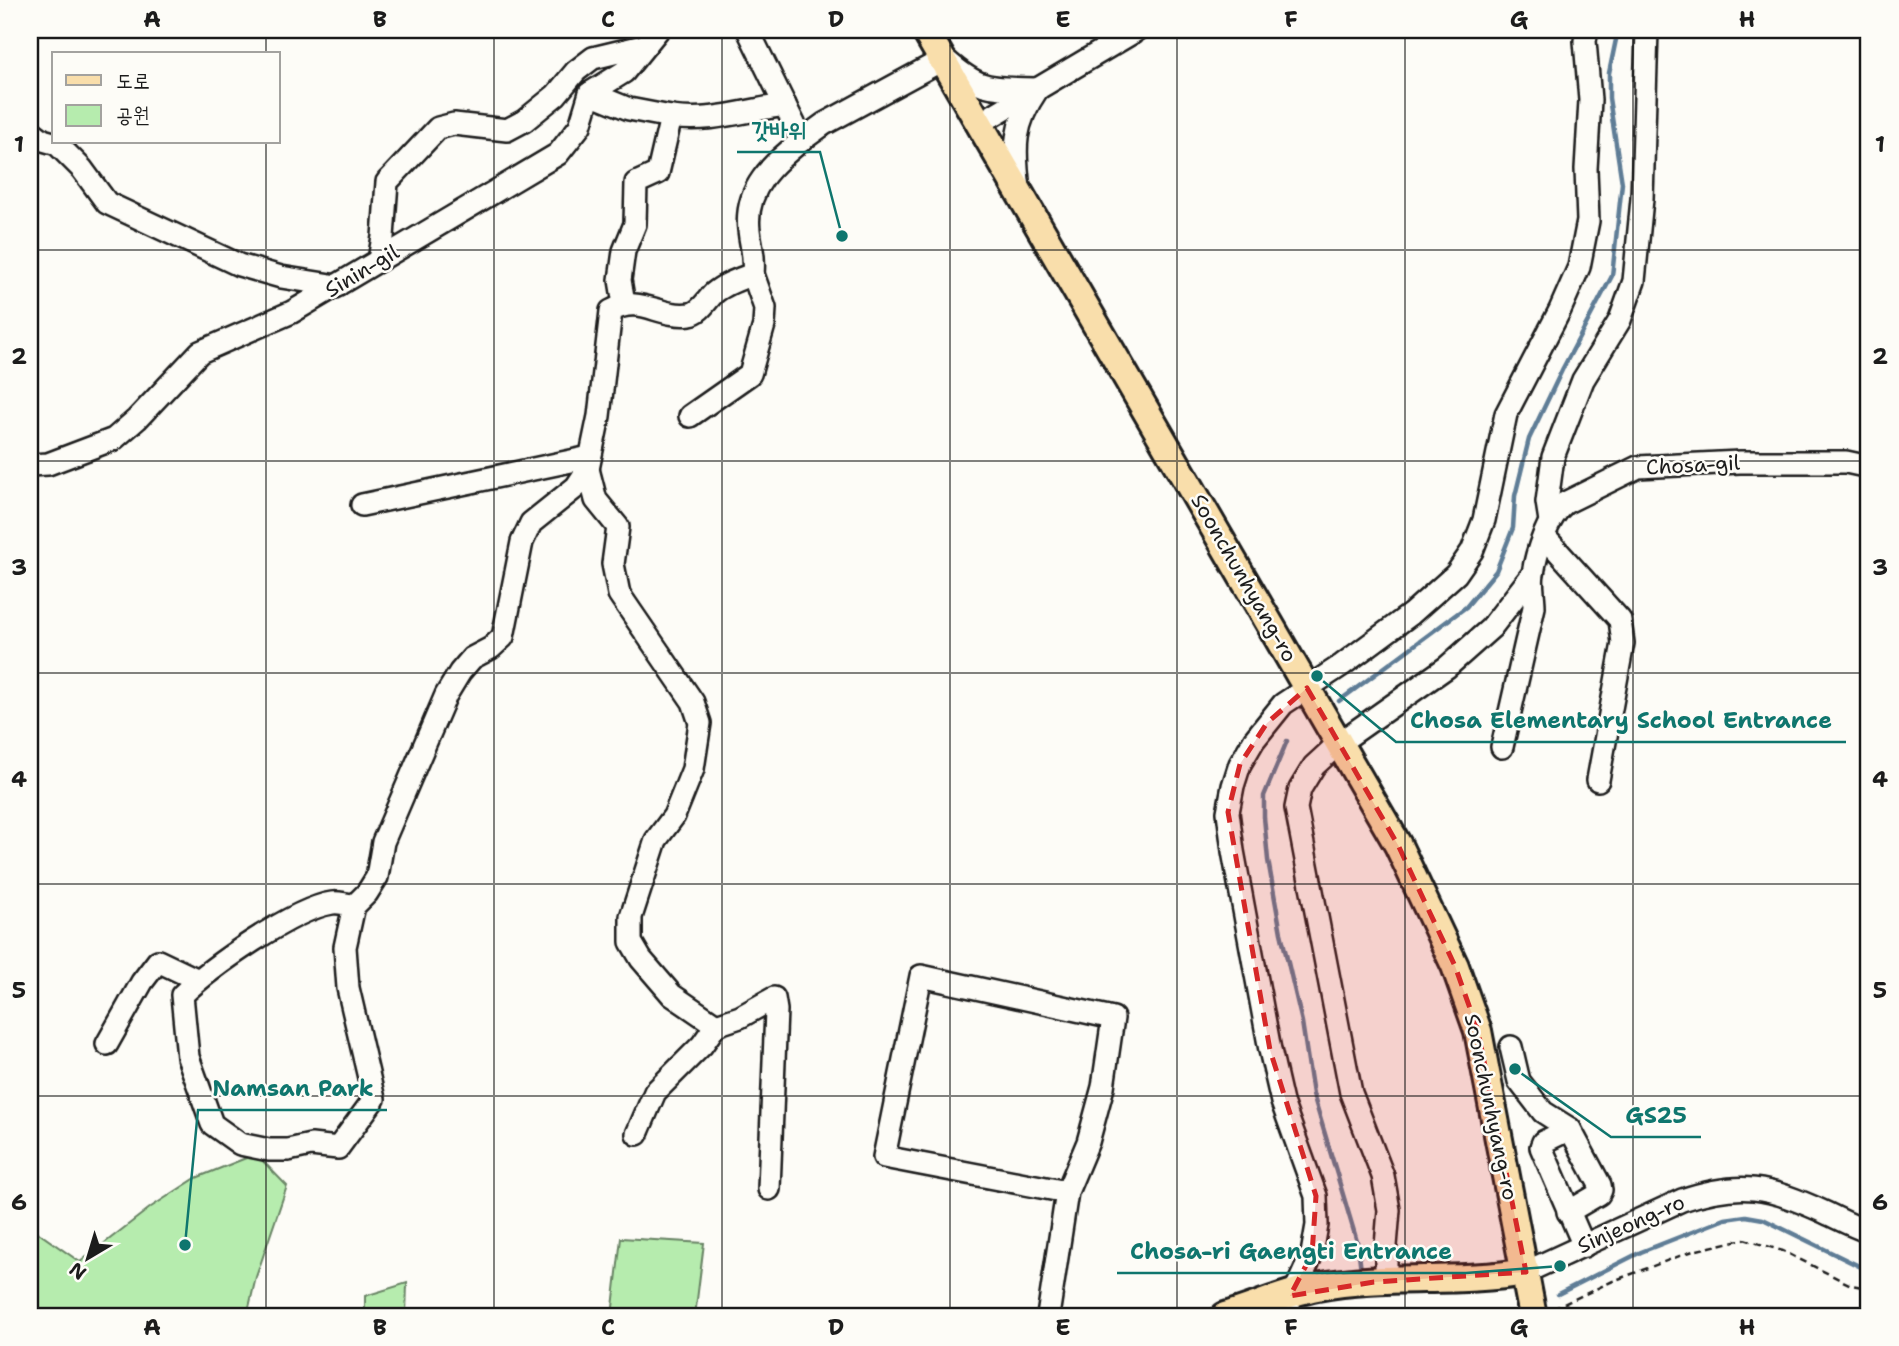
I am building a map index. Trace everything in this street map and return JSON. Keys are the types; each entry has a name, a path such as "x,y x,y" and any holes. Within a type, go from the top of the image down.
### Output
{"main road":[{"name":"Soonchunhyang-ro","path":"925,30 1398,845 1455,966 1478,1031 1526,1272 1542,1313"},
{"name":"Sinjeong-ro","path":"1225,1316 1289,1306 1316,1287 1386,1281 1490,1278 1526,1272"}],"street":[{"path":"590,93 624,72 658,30"},
{"path":"748,30 802,140"},
{"path":"980,123 1137,30"},
{"path":"1289,1306 1312,1254 1318,1225 1316,1196 1282,1102 1269,1050 1242,906 1228,812 1233,786 1240,764 1254,740 1283,705 1411,614 1456,575 1472,551 1484,520 1506,414 1560,310 1579,267 1588,221 1586,169 1590,100 1585,41 1587,30"},
{"path":"1386,1281 1385,1246 1389,1210 1383,1176 1351,1093 1296,808 1300,789 1314,766 1339,743 1447,667 1490,628 1532,576 1547,529 1547,502 1553,457 1584,380 1620,320 1634,281 1642,199 1647,30"},
{"path":"379,260 387,182 438,128 454,124 507,130 524,121 556,95 576,71 593,58 643,46"},
{"path":"690,416 750,374 764,325 765,308 753,274 755,254 749,229 752,196 770,167 824,124 941,57 967,79 992,88 1038,89"},
{"path":"1019,191 1015,152 1018,126 1025,107 1038,89"},
{"path":"590,93 629,109 671,117 709,119 785,105"},
{"name":"Sinin-gil","path":"39,464 114,439 137,419 200,352 292,312 558,154 580,126 590,93"},
{"path":"624,304 620,280 624,251 635,224 636,183 658,173 671,117"},
{"path":"34,137 52,142"},
{"path":"57,144 82,169 107,203 239,265 281,277 337,286"},
{"path":"354,906 334,902 283,922 198,980 182,995 188,1057 212,1124 240,1144 269,1150 288,1150 311,1145 338,1148 374,1099 348,988 345,947 354,906 367,893 377,877 383,842 446,695 472,658 491,648 503,637 522,542 531,523 576,487 589,463 599,416 611,311 624,304 640,304 670,315 694,313 715,293 753,274"},
{"name":"Chosa-gil","path":"1547,529 1556,510 1565,503 1638,467 1740,462 1846,462 1869,467"},
{"path":"362,505 589,463"},
{"path":"589,463 596,500 618,527 613,564 619,594 693,702 700,723 693,769 674,816 656,840 631,917 631,942 641,959 672,995 716,1025"},
{"path":"30,480 39,464"},
{"path":"1547,529 1620,620 1623,643 1598,780"},
{"path":"1503,747 1534,607 1535,589 1532,576"},
{"path":"107,1044 142,982 158,961 198,980"},
{"path":"1048,1316 1067,1192 1088,1142 1103,1087 1113,1018 921,976 884,1157 1067,1192"},
{"path":"637,1133 655,1091 702,1045 716,1025 740,1017 774,998 769,1189"},
{"path":"1511,1047 1518,1080 1543,1112 1570,1129 1601,1190 1599,1194 1568,1212"},
{"path":"1570,1129 1541,1144 1584,1246"},
{"name":"Sinjeong-ro","path":"1526,1272 1682,1200 1707,1192 1734,1188 1761,1188 1787,1196 1869,1231"}],"path":[{"path":"1542,1313 1613,1281 1693,1251 1744,1239 1783,1251 1851,1285 1869,1288"}],"highlighted area":[{"path":"1307,688 1398,845 1455,966 1478,1031 1526,1272 1374,1282 1290,1296 1312,1254 1316,1196 1270,1050 1228,812 1240,764 1267,723"}],"green space":[{"path":"256,1154 287,1186 256,1277 247,1316 30,1316 30,1227 80,1262 151,1207 196,1178"},
{"path":"621,1238 704,1243 695,1316 612,1316"},
{"path":"407,1283 406,1316 365,1316 365,1296"}],"waterway":[{"path":"1339,701 1466,607 1496,571 1513,528 1515,496 1529,439 1612,276 1622,183 1609,98 1609,73 1618,30"},
{"path":"1287,741 1264,796 1268,860 1281,933 1302,1022 1313,1094 1358,1245 1361,1271"},
{"path":"1558,1294 1641,1252 1725,1219 1746,1216 1763,1219 1869,1269"},
{"path":"1500,1316 1511,1312"}],"place":[{"name":"갓바위","path":"842,236"},
{"name":"Chosa Elementary School Entrance","path":"1317,676"},
{"name":"GS25","path":"1515,1069"},
{"name":"Namsan Park","path":"185,1245"},
{"name":"Chosa-ri Gaengti Entrance","path":"1560,1266"}]}
